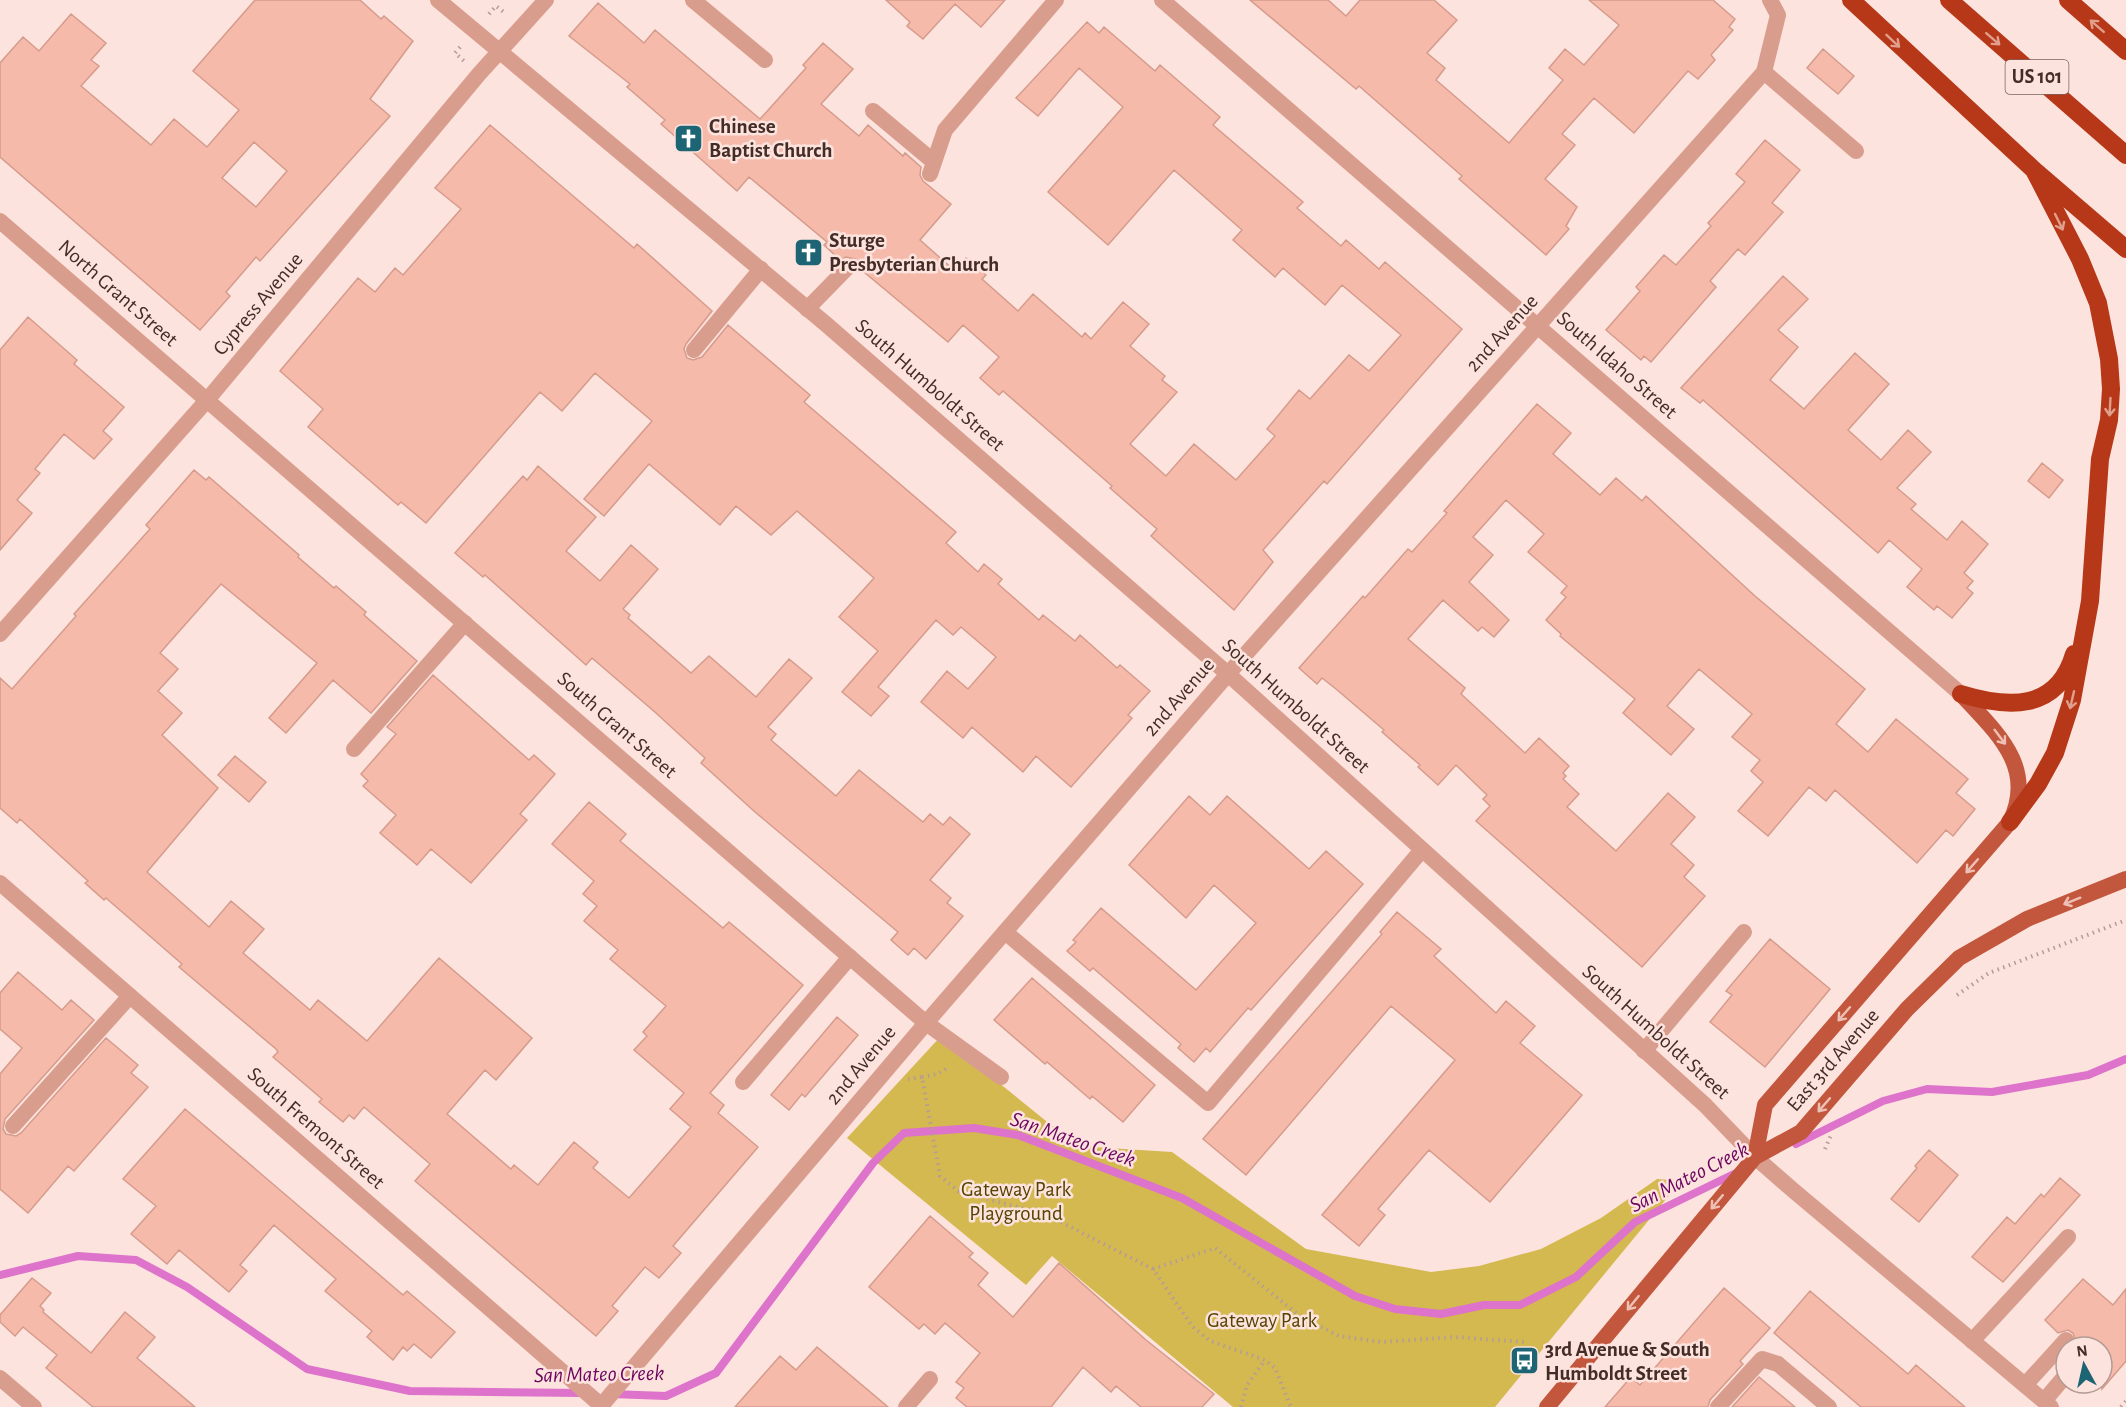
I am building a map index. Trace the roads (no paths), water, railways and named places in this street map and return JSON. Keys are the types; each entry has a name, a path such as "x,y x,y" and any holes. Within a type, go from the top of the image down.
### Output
{"highway":[{"path":"1851,0 2034,170 2126,249"},
{"name":"US 101","path":"1949,0 2126,155"},
{"path":"2068,0 2126,51"},
{"path":"2010,822 2038,784 2058,744 2072,700 2090,601 2100,459 2109,420 2109,359 2098,303 2088,276 2034,170"},
{"path":"1961,694 1989,702 2010,704 2031,702 2048,693 2062,679 2073,659 2090,601"}],"main road":[{"path":"1755,1157 1765,1106 2010,822 2018,806 2017,769 1999,735 1961,694"},
{"name":"East 3rd Avenue","path":"1546,1407 1755,1157 1801,1132 1914,1000 1959,958 2027,919 2126,879"}],"street":[{"name":"South Humboldt Street","path":"438,0 761,269 1228,674 1644,1051 1755,1157 2047,1404"},
{"name":"Cypress Avenue","path":"0,634 208,399 499,51 546,0"},
{"path":"693,0 765,60"},
{"path":"873,111 932,168 945,130 1056,0"},
{"name":"South Idaho Street","path":"1162,0 1961,694"},
{"name":"2nd Avenue","path":"602,1406 927,1023 1228,674 1764,72 1778,15 1770,0"},
{"path":"1764,72 1856,151"},
{"name":"North Grant Street","path":"0,220 208,399"},
{"path":"807,309 848,267"},
{"path":"694,350 761,269"},
{"name":"South Grant Street","path":"208,399 927,1023 1001,1077"},
{"path":"354,749 465,623"},
{"path":"1005,932 1208,1102 1421,851"},
{"name":"South Fremont Street","path":"0,883 602,1406"},
{"path":"1644,1051 1744,932"},
{"path":"743,1082 850,957"},
{"path":"13,1126 130,996"},
{"path":"1972,1341 2068,1237"},
{"path":"2025,1385 2054,1353"},
{"path":"1718,1407 1762,1359 1778,1364 1830,1407"},
{"path":"0,1378 34,1407"},
{"path":"906,1407 930,1379"}],"waterway":[{"name":"San Mateo Creek","path":"1796,1144 1883,1101 1927,1089 1992,1092 2088,1075 2126,1059"},
{"name":"San Mateo Creek","path":"611,1394 666,1396 716,1373 873,1163 904,1133 974,1128 1018,1135 1182,1198 1355,1296 1395,1309 1441,1314 1484,1305 1520,1305 1576,1277 1635,1222 1736,1173"},
{"name":"San Mateo Creek","path":"0,1275 78,1256 136,1260 187,1287 307,1369 410,1391 583,1393"}],"place":[{"name":"Chinese Baptist Church","path":"688,138"},
{"name":"Sturge Presbyterian Church","path":"808,252"},
{"name":"3rd Avenue & South Humboldt Street","path":"1524,1361"}],"park label":[{"name":"Gateway Park Playground","path":"1016,1201"},
{"name":"Gateway Park","path":"1262,1320"}]}
